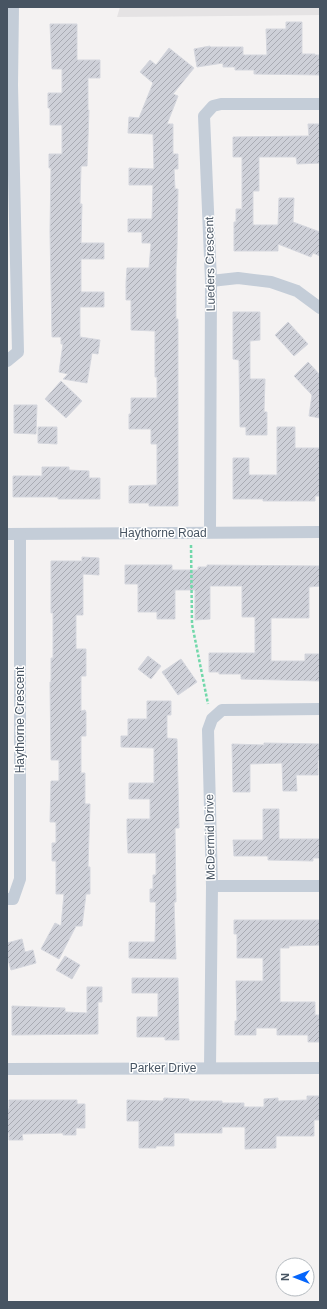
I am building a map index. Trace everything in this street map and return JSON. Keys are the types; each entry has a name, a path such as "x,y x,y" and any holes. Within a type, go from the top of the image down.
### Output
{"street":[{"path":"7,361 18,352 10,85 13,7"},
{"name":"Lueders Crescent","path":"210,532 211,281 204,116 213,106 221,104 320,104"},
{"path":"211,281 238,278 271,282 297,291 320,308"},
{"name":"Haythorne Road","path":"7,534 320,532"},
{"name":"Haythorne Crescent","path":"7,899 13,899 20,879 20,534"},
{"name":"McDermid Drive","path":"210,1068 212,886 208,730 212,719 222,710 320,709"},
{"path":"212,886 320,886"},
{"name":"Parker Drive","path":"7,1069 320,1068"}],"path":[{"path":"191,545 192,624 208,704"}],"shaded area":[{"path":"120,7 320,7 320,15 117,17"}],"building":[{"path":"286,22 302,22 302,54 320,55 320,75 254,74 254,70 235,70 235,67 223,67 223,63 197,67 194,49 210,46 243,47 243,55 267,55 266,29 286,29"},
{"path":"50,24 77,24 77,60 100,60 100,78 88,78 89,110 87,166 81,166 81,243 104,243 104,259 81,259 81,292 104,292 104,307 80,307 80,337 100,340 98,354 92,353 87,383 63,379 68,374 59,372 63,344 61,344 61,337 52,337 50,232 51,168 49,168 49,154 62,154 62,125 50,125 48,93 62,93 62,69 52,69"},
{"path":"169,48 194,68 173,94 178,96 167,124 173,124 173,154 178,154 178,169 174,169 175,189 178,189 176,319 178,319 178,506 149,506 149,503 129,503 129,486 157,485 157,444 151,444 151,429 129,429 129,414 131,414 131,398 157,398 157,377 155,377 155,331 131,330 131,300 126,300 126,283 127,268 149,268 151,244 142,243 142,232 128,232 128,219 152,219 153,185 129,185 129,168 154,169 153,134 128,133 129,117 139,118 153,83 140,72 150,60 156,65"},
{"path":"308,124 320,124 320,163 297,164 296,157 259,157 259,191 253,191 253,225 278,225 279,198 294,198 293,222 320,232 320,256 313,253 311,257 278,244 278,251 234,251 234,222 236,222 236,209 242,209 242,157 233,157 233,137 309,136"},
{"path":"233,312 260,312 260,340 250,341 250,379 265,379 264,412 267,412 267,435 246,435 246,427 240,427 239,360 233,359"},
{"path":"288,322 308,344 294,356 275,335"},
{"path":"308,362 320,375 320,418 309,416 312,395 294,376"},
{"path":"61,381 82,401 66,418 45,399"},
{"path":"14,405 37,405 36,434 14,433"},
{"path":"38,427 57,427 57,444 38,443"},
{"path":"277,427 295,427 295,448 320,448 320,496 315,496 315,501 263,501 263,499 233,499 233,458 249,458 249,475 277,475"},
{"path":"42,467 69,467 69,470 89,471 89,478 100,478 100,499 13,497 13,476 42,476"},
{"path":"82,557 99,558 99,575 83,574 83,615 76,615 76,649 86,649 86,676 81,676 81,711 85,710 86,712 86,736 81,736 81,773 85,773 85,804 90,804 88,867 90,867 90,894 86,894 82,926 76,926 59,959 41,949 55,923 61,926 64,894 56,894 56,861 52,861 52,843 56,843 56,822 50,822 51,781 59,781 59,760 51,760 50,682 51,658 53,658 53,613 51,613 51,561 82,561"},
{"path":"125,565 172,565 172,570 198,570 198,567 207,567 207,565 320,566 320,586 309,587 309,618 271,618 271,661 305,661 305,654 320,654 320,681 241,679 241,674 219,674 219,672 209,672 209,653 255,653 255,617 242,617 242,586 210,586 210,619 195,620 195,590 175,590 175,619 157,619 157,612 138,612 138,584 125,584"},
{"path":"148,656 161,666 151,679 138,669"},
{"path":"181,659 197,682 178,695 162,672"},
{"path":"147,701 171,701 171,715 167,715 167,738 177,739 179,828 175,828 176,902 174,902 176,959 129,958 129,942 155,942 156,902 150,902 150,889 153,889 153,875 156,875 156,853 128,853 127,834 127,819 150,819 150,799 129,799 129,783 154,783 154,748 121,747 121,736 128,736 128,719 147,719"},
{"path":"264,743 320,744 318,775 296,775 297,791 283,791 282,763 250,764 250,792 233,792 232,744 264,745"},
{"path":"263,809 279,809 279,839 320,839 320,858 313,858 313,861 268,860 268,856 234,856 233,840 263,840"},
{"path":"234,920 320,920 320,945 289,946 289,948 280,948 280,1002 315,1002 315,1015 320,1015 320,1042 308,1042 308,1035 277,1035 277,1028 256,1028 256,1035 235,1035 235,1021 237,1021 236,981 263,981 263,958 237,958 237,934 234,934"},
{"path":"22,939 25,952 33,950 36,963 11,970 7,956 7,943"},
{"path":"65,956 80,965 72,979 56,970"},
{"path":"132,978 178,978 179,1040 165,1040 165,1037 137,1037 137,1017 158,1017 158,993 132,993"},
{"path":"87,987 102,987 102,1002 98,1002 98,1034 12,1035 12,1006 65,1008 65,1012 87,1013"},
{"path":"307,1096 320,1096 320,1120 314,1120 314,1136 276,1136 276,1148 245,1149 245,1127 222,1127 222,1133 174,1133 174,1146 139,1148 139,1121 127,1121 127,1100 163,1101 164,1098 189,1099 189,1101 244,1103 244,1107 264,1107 264,1099 278,1098 278,1101 307,1100"},
{"path":"9,1100 77,1100 77,1104 85,1104 85,1128 76,1128 76,1135 63,1135 63,1133 22,1134 23,1140 9,1140 9,1133 7,1133 7,1109 9,1109"}]}
